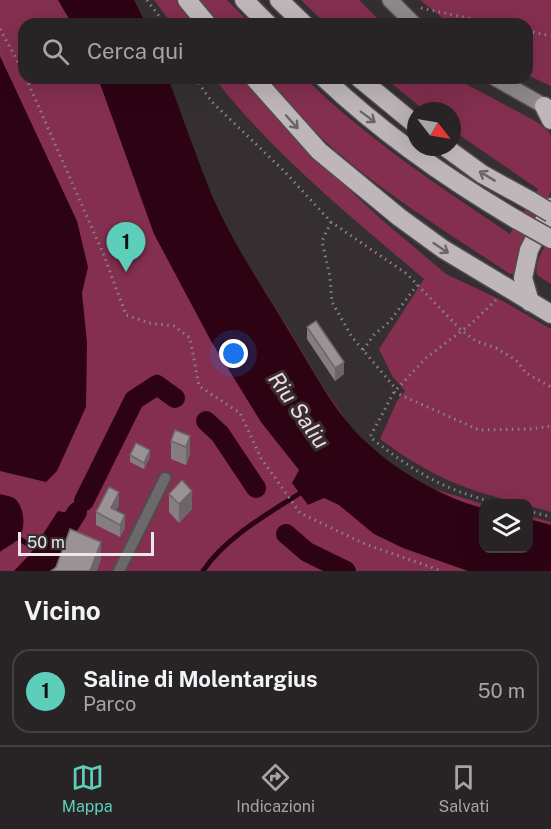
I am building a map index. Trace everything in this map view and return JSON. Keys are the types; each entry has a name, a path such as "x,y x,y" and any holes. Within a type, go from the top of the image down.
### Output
{"highway":[{"path":"188,0 202,18"},
{"path":"244,0 262,18"},
{"path":"279,0 298,18"},
{"path":"259,84 319,151 399,217 443,249 551,314"},
{"path":"330,84 356,108 463,188 551,239"},
{"path":"366,84 407,118"},
{"path":"457,156 482,174 551,213"},
{"path":"530,302 523,278 529,250 551,207"},
{"path":"530,302 551,300"}],"street":[{"path":"391,1 408,18"},
{"path":"505,84 549,112"}],"lane":[{"path":"119,571 165,478"}],"path":[{"path":"147,0 160,18"},
{"path":"391,1 468,18"},
{"path":"0,29 18,62"},
{"path":"533,32 551,36"},
{"path":"30,84 103,253 126,315 149,323 174,326 190,338 199,386 240,413 261,458 300,513 365,544 442,571"},
{"path":"199,84 212,102 285,172 331,222 406,274 462,331 516,360 526,373 551,387"},
{"path":"331,222 322,241 330,277 332,302 352,337 395,391 479,429 531,429 551,426"},
{"path":"363,350 374,335 390,321 418,284"},
{"path":"481,499 447,488 419,473 370,437 395,391 426,358 492,306 499,296"},
{"path":"533,512 551,517"}],"shaded area":[{"path":"0,0 110,0 120,18 18,18 18,84 156,84 215,215 350,426 384,461 424,486 479,503 479,553 533,553 533,517 551,522 551,571 0,571"},
{"path":"154,0 177,0 192,18 168,18"},
{"path":"199,0 227,0 245,18 214,18"},
{"path":"301,0 359,0 377,18 320,18"},
{"path":"420,0 551,0 551,86 533,78 533,18 442,18"},
{"path":"219,84 248,84 297,141 381,219 446,274 501,300 551,329 551,512 533,507 533,499 505,499 450,481 407,458 380,439 397,401 405,391 392,376 379,349 424,279 314,184 262,133"},
{"path":"271,84 312,84 378,142 510,234 538,189 461,136 461,102 414,102 392,84 466,84 537,122 549,132 551,137 551,192 522,246 515,274 510,274 399,200 356,168 318,134"},
{"path":"551,235 551,284 537,275 536,270"}],"water":[{"path":"58,0 134,0 143,18 68,18"},
{"path":"0,56 77,221 88,267 82,293 87,343 86,407 57,471 46,482 0,471"},
{"name":"Riu Saliu","path":"100,84 170,84 213,198 231,235 344,418 377,452 405,473 452,498 479,507 479,553 533,553 533,520 551,525 551,571 468,571 403,548 374,534 339,505 324,498 308,505 292,483 299,470 261,422 211,341 154,234"},
{"path":"0,494 17,501 21,509 23,530 15,542 0,552"},
{"path":"58,511 69,513 77,523 55,571 14,571 30,554"}],"building":[{"path":"316,321 344,362 335,368 307,327"},
{"path":"175,430 190,436 186,447 171,441"},
{"path":"136,443 150,450 144,463 130,455"},
{"path":"182,480 192,491 179,504 169,494"},
{"path":"109,487 119,492 111,508 125,515 120,525 96,512"},
{"path":"70,529 101,542 90,571 51,571 56,567"}],"waterway":[{"path":"84,501 134,400 157,385 175,398"},
{"path":"206,421 220,434 256,488"},
{"path":"203,571 223,547 236,536 305,490"},
{"path":"40,571 77,512"},
{"path":"286,534 307,552 346,571"},
{"path":"18,538 39,551"}],"place":[{"name":"Saline di Molentargius","path":"126,272"}]}
